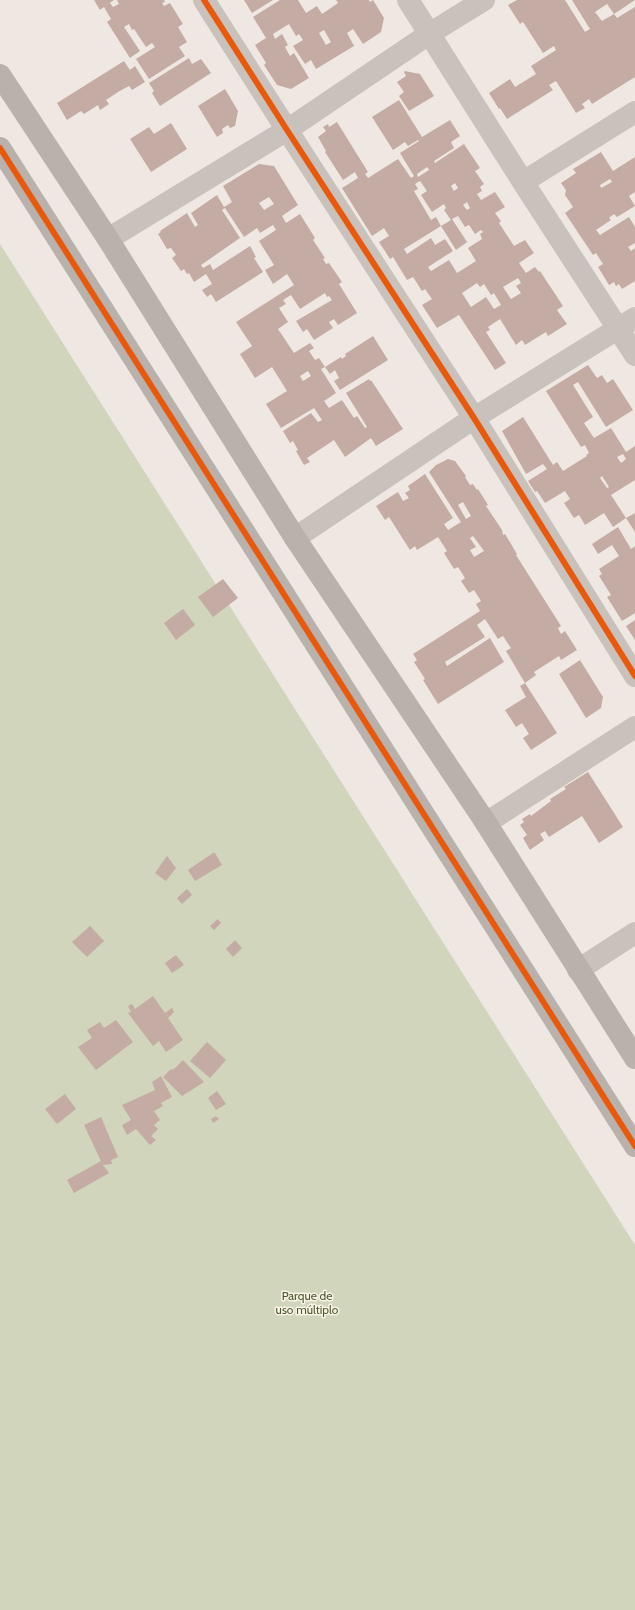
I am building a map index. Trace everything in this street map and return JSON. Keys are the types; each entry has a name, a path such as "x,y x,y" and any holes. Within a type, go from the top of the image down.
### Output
{"street":[{"path":"204,0 474,418 635,676"},
{"path":"408,0 523,182 627,324 635,355"},
{"path":"108,239 287,130 429,34 484,0"},
{"path":"0,75 108,239 295,538 486,824 635,1058"},
{"path":"523,182 635,112"},
{"path":"0,148 635,1146"},
{"path":"295,538 474,418 627,324"},
{"path":"486,824 635,727"},
{"path":"578,970 635,933"}],"green space":[{"name":"Parque de uso múltiplo","path":"0,244 635,1245 635,1610 0,1610"}],"building":[{"path":"94,0 114,0 110,3 113,7 119,4 117,0 164,0 165,2 162,3 164,6 170,3 183,24 178,27 187,42 179,47 185,56 149,79 136,59 155,47 152,43 146,47 129,24 124,27 140,51 130,58 107,22 111,19 104,7 100,10"},
{"path":"244,0 273,0 252,13"},
{"path":"280,0 298,0 306,13 317,6 322,14 338,3 336,0 369,0 370,2 373,0 384,18 381,32 363,44 353,29 347,33 354,46 316,69 311,60 305,64 293,46 303,40 299,34 296,36 289,24 273,34 275,39 282,34 288,45 285,47 290,56 294,53 309,78 291,89 277,85 264,65 266,63 255,45 266,38 253,17","holes":["324,30 331,42 326,45 319,33"]},
{"path":"517,0 565,0 585,32 590,29 572,0 635,0 614,14 617,18 635,7 635,77 592,104 589,99 582,104 585,108 576,113 556,81 549,85 553,90 507,119 489,93 510,79 515,87 536,74 531,66 556,50 554,46 543,53 523,22 520,24 508,5","holes":["607,4 614,14 602,21 595,12"]},
{"path":"189,58 192,64 201,59 211,73 160,106 152,93 154,91 149,83"},
{"path":"124,61 130,70 135,66 145,82 132,90 129,86 118,92 106,100 109,104 100,110 98,105 84,114 81,111 67,120 57,103"},
{"path":"405,71 420,74 434,96 409,111 399,96 404,92 397,82 406,76"},
{"path":"225,89 238,111 235,126 230,128 228,125 222,129 223,133 217,137 198,106"},
{"path":"399,100 422,137 450,120 460,136 451,142 454,148 434,161 435,163 464,144 480,168 475,171 484,184 480,187 482,191 477,194 481,200 495,192 505,207 495,213 501,221 499,223 514,246 525,240 534,253 519,263 526,273 535,267 539,272 540,271 563,306 557,310 567,324 548,336 546,332 525,345 522,340 516,345 500,319 488,327 490,330 486,332 506,363 495,370 459,315 437,328 422,305 432,299 425,289 422,291 413,277 407,280 393,257 390,259 379,242 389,236 384,228 372,236 342,188 358,178 355,172 343,180 325,152 326,151 318,137 326,131 323,127 328,124 329,127 337,122 368,172 365,174 368,178 398,159 411,178 414,176 400,153 419,141 418,140 408,146 405,142 393,150 372,117","holes":["427,167 429,170 418,177 417,174","420,181 427,191 421,195 432,212 444,204 446,208 444,210 451,220 441,226 436,217 431,220 414,191 418,189 415,184","455,183 458,188 454,191 451,186","467,202 470,208 467,210 463,205","458,216 465,227 469,225 475,234 481,230 483,232 480,234 482,239 468,248 476,261 457,273 449,260 431,271 428,267 453,251 445,239 435,245 431,238 407,254 404,249 441,226 456,250 467,242 452,219","518,278 521,283 516,286 521,293 511,299 503,287","477,283 480,287 484,284 491,295 494,293 501,305 494,309 486,297 471,307 462,293"]},
{"path":"171,123 187,149 151,172 130,139 149,127 154,134"},
{"path":"601,152 613,171 635,157 635,192 629,196 635,206 617,217 614,214 609,218 611,220 596,230 600,235 629,217 635,227 635,243 628,247 631,251 635,248 635,281 622,289 619,284 616,286 614,282 609,285 598,267 603,264 596,253 593,255 565,213 573,207 565,195 566,190 561,183 576,173 573,169","holes":["610,179 612,182 601,188 600,185"]},
{"path":"259,164 274,166 298,205 282,216 286,223 300,214 315,238 313,240 325,258 323,259 326,264 329,263 342,282 339,284 357,313 338,325 334,319 329,322 333,328 314,340 307,329 303,332 296,321 332,300 329,296 327,297 325,293 300,309 291,295 283,300 286,304 279,308 288,322 278,329 294,353 310,343 314,348 309,351 315,360 319,358 325,367 321,369 336,393 324,401 329,408 342,400 354,418 357,416 365,428 367,427 346,393 369,379 403,429 376,446 371,438 345,457 334,440 307,458 310,462 304,465 296,451 298,450 293,441 290,443 283,431 311,413 318,422 322,420 314,408 281,428 266,404 287,391 272,367 255,378 240,354 252,346 236,322 294,285 287,274 273,284 265,270 274,265 259,241 276,230 273,225 260,233 257,228 244,237 225,208 222,210 240,238 201,265 203,268 210,264 213,270 250,246 256,257 254,258 263,272 216,302 211,294 207,297 202,290 212,284 206,274 194,282 189,273 187,274 184,269 181,271 172,258 176,255 171,248 167,249 158,234 161,232 160,231 187,213 195,227 198,225 191,213 217,195 224,207 232,202 223,186","holes":["269,197 274,204 264,210 259,203","308,371 311,376 303,381 300,376"]},
{"path":"373,336 388,360 340,390 334,381 339,378 335,370 330,374 325,367 341,357 342,359 346,356 345,354"},
{"path":"588,365 597,378 602,375 607,383 613,379 633,410 606,427 578,382 573,385 593,417 584,423 594,438 611,428 626,452 635,446 635,480 611,495 626,518 613,527 604,513 585,525 579,515 574,518 564,503 570,499 565,491 545,503 528,481 547,469 543,464 526,474 502,431 523,417 553,465 557,462 563,471 587,456 586,455 589,453 585,445 581,447 546,391","holes":["623,454 626,459 621,463 617,457","602,476 609,487 607,488 600,478"]},
{"path":"448,459 455,461 466,476 465,477 470,485 473,484 477,490 478,489 488,505 486,506 502,530 503,535 505,534 517,554 516,555 561,626 558,628 561,634 565,631 577,650 561,660 559,656 534,672 536,675 525,683 506,651 511,648 503,636 498,639 485,619 477,625 485,637 445,662 447,666 490,638 504,662 438,704 414,662 417,660 413,654 480,611 476,604 481,601 474,590 469,593 461,581 465,578 458,567 454,569 444,553 447,551 438,537 417,550 415,546 410,550 389,517 385,520 376,506 398,492 403,501 409,498 405,493 410,490 408,486 425,474 453,518 444,524 448,530 461,522 429,472 436,465","holes":["463,502 471,516 466,519 458,505","473,536 484,551 474,557 470,550 476,547 470,538"]},
{"path":"635,513 635,532 626,518"},
{"path":"618,527 631,549 635,546 635,613 622,621 607,597 611,595 599,576 602,574 599,569 619,556 612,545 598,554 592,544"},
{"path":"223,579 238,598 213,617 198,597"},
{"path":"183,609 195,625 176,640 164,623"},
{"path":"635,620 635,640 626,626"},
{"path":"580,660 603,697 601,708 586,718 559,674"},
{"path":"525,683 557,733 531,750 523,738 529,734 522,723 516,727 505,710 526,697 520,686"},
{"path":"588,772 623,827 599,843 582,816 549,837 545,831 540,834 544,840 530,850 523,838 527,835 520,825 524,822 522,819 530,814 531,816 551,801 550,799 566,789 564,787"},
{"path":"215,853 222,865 195,881 188,870"},
{"path":"167,856 176,868 166,881 155,873"},
{"path":"187,889 192,895 182,904 177,898"},
{"path":"218,919 221,923 214,930 210,926"},
{"path":"90,926 104,941 87,957 72,942"},
{"path":"235,940 242,948 233,957 226,949"},
{"path":"176,955 184,965 172,973 165,963"},
{"path":"153,996 165,1013 172,1008 174,1012 168,1018 183,1040 166,1052 159,1041 153,1046 128,1013 131,1012 128,1006 132,1004 135,1009"},
{"path":"116,1020 133,1042 96,1070 78,1047 92,1038 87,1030 100,1022 104,1028"},
{"path":"207,1042 226,1060 210,1078 190,1061"},
{"path":"183,1060 204,1082 182,1096 163,1077"},
{"path":"161,1076 172,1097 161,1103 163,1106 154,1111 160,1120 154,1125 158,1129 151,1136 156,1140 150,1145 136,1129 127,1135 122,1125 131,1120 122,1105 155,1090 152,1082"},
{"path":"217,1091 226,1104 216,1110 208,1098"},
{"path":"65,1094 76,1109 57,1124 45,1109"},
{"path":"216,1116 219,1119 213,1123 211,1119"},
{"path":"101,1117 118,1157 111,1160 112,1164 103,1165 109,1173 74,1193 67,1180 101,1161 84,1125"}],"cycle path":[{"path":"204,0 474,418 635,676"},
{"path":"0,148 635,1146"}]}
